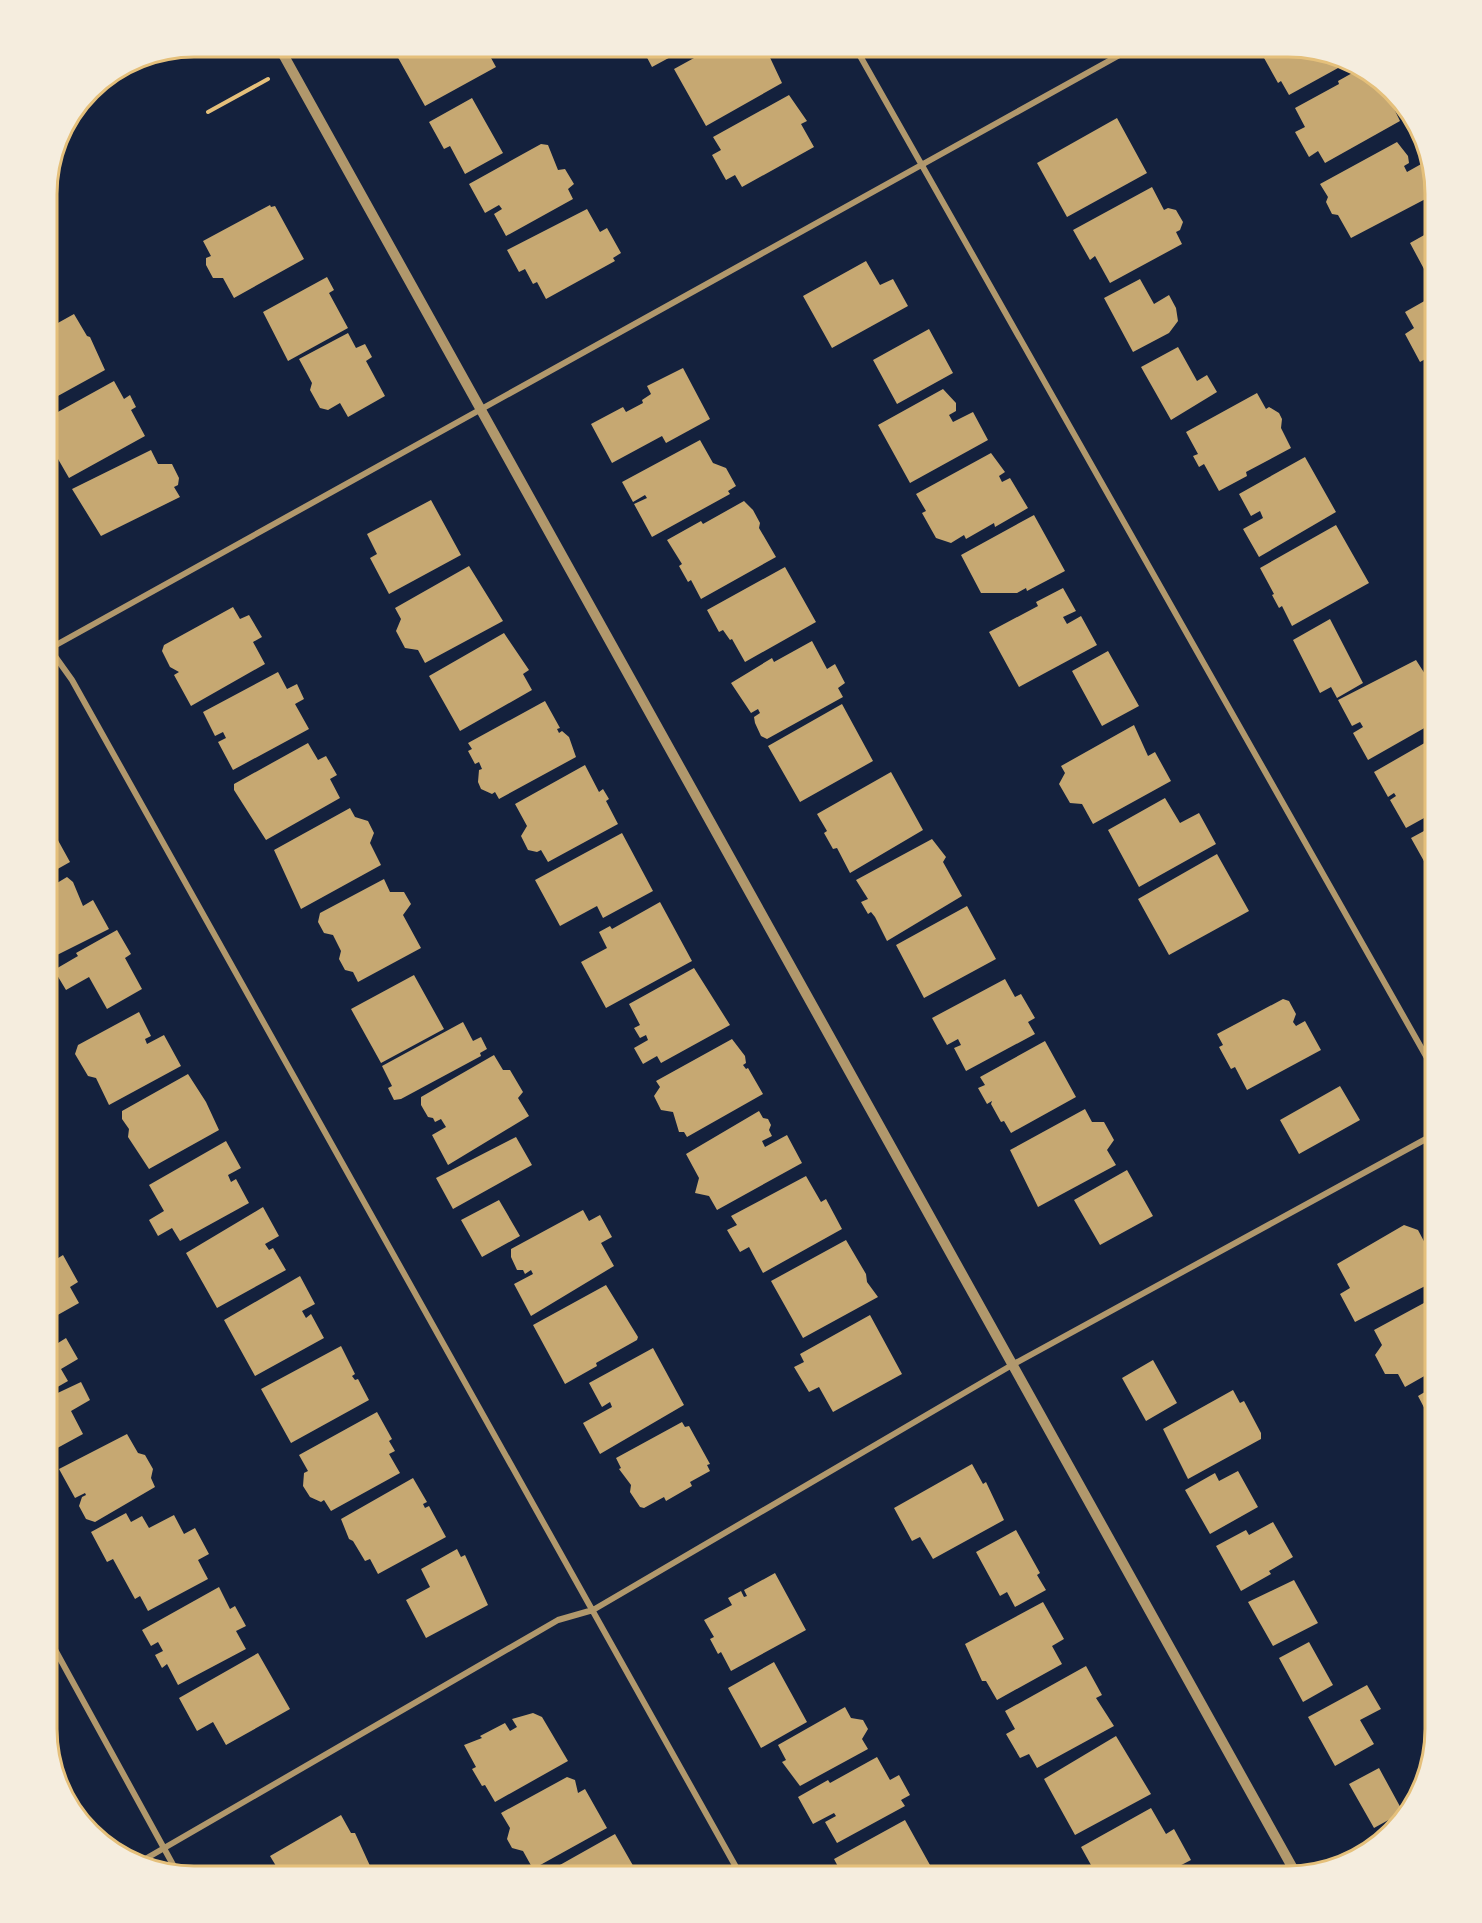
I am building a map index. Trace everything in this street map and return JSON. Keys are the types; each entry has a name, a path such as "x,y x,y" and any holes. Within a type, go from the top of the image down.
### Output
{"street":[{"path":"285,57 1291,1866"},
{"path":"861,57 1425,1053"},
{"path":"57,643 1116,57"},
{"path":"57,660 72,680 735,1866"},
{"path":"147,1858 558,1620 593,1610 1012,1365 1425,1140"},
{"path":"57,1655 173,1864"}],"path":[{"path":"208,112 268,79"}],"building":[{"path":"398,57 490,57 496,67 425,106"},
{"path":"647,57 670,57 652,67"},
{"path":"696,57 770,57 782,83 706,126 674,69"},
{"path":"1263,57 1297,57 1340,67 1289,95 1281,81 1278,83"},
{"path":"1353,73 1357,75 1385,97 1400,121 1325,163 1318,151 1309,157 1295,132 1305,127 1295,108 1339,84 1338,81"},
{"path":"789,95 807,121 801,124 814,147 742,187 735,175 726,180 712,155 721,150 713,137"},
{"path":"472,98 503,153 465,174 450,146 444,149 429,122"},
{"path":"1117,118 1147,173 1067,217 1037,163"},
{"path":"1397,142 1408,156 1409,163 1404,166 1407,172 1421,164 1425,199 1351,238 1338,215 1332,214 1326,202 1328,197 1320,184"},
{"path":"541,144 548,145 558,170 565,169 574,184 568,189 573,199 506,236 494,214 502,209 499,205 485,213 469,184"},
{"path":"1152,187 1164,210 1168,208 1176,210 1183,222 1180,230 1176,232 1182,244 1110,283 1095,256 1090,260 1073,230"},
{"path":"270,205 275,206 304,259 234,298 223,278 213,278 206,265 206,258 211,256 203,241"},
{"path":"587,209 600,232 607,228 621,253 613,258 615,261 546,299 537,282 533,284 525,269 519,272 507,250"},
{"path":"1425,235 1425,271 1410,243"},
{"path":"866,261 880,285 893,279 908,306 832,348 803,296"},
{"path":"327,277 334,290 329,293 348,328 288,361 263,312"},
{"path":"1140,279 1154,304 1169,295 1176,308 1178,321 1169,333 1133,352 1104,298"},
{"path":"1425,301 1425,359 1420,362 1405,334 1414,328 1405,312"},
{"path":"74,314 87,336 90,337 105,370 57,396 57,323"},
{"path":"929,329 953,373 897,404 873,360"},
{"path":"348,333 356,348 365,344 372,357 366,361 385,396 348,417 340,403 328,410 320,408 310,390 312,383 299,359"},
{"path":"1178,347 1197,381 1207,375 1217,392 1171,420 1141,367"},
{"path":"683,368 710,419 666,443 662,436 612,463 591,424 623,407 626,412 643,403 642,400 651,394 647,386"},
{"path":"114,381 124,399 130,395 136,407 131,410 145,436 69,478 57,457 57,412"},
{"path":"943,389 956,403 956,411 949,415 953,422 973,412 988,440 910,483 878,425"},
{"path":"1257,393 1266,409 1269,407 1279,413 1282,419 1281,428 1291,448 1246,472 1247,476 1219,491 1204,464 1199,467 1193,456 1198,454 1186,432"},
{"path":"700,440 713,463 726,468 736,486 728,491 730,494 652,537 634,504 647,498 645,495 633,502 622,482"},
{"path":"151,450 158,464 172,464 179,478 178,485 174,487 180,497 101,536 72,489"},
{"path":"991,453 1005,472 999,476 1002,482 1010,478 1028,508 995,527 994,523 966,539 964,535 951,543 936,538 922,513 926,511 916,494"},
{"path":"1305,457 1336,512 1259,557 1243,529 1263,518 1260,511 1251,516 1239,494"},
{"path":"431,500 461,555 389,594 370,558 377,554 367,534"},
{"path":"744,501 753,510 760,523 759,528 776,557 701,599 691,580 688,582 679,566 682,564 667,540 701,521 703,524"},
{"path":"1034,515 1065,571 1027,591 1026,588 1017,593 981,593 961,555"},
{"path":"1336,525 1369,583 1292,626 1282,606 1279,608 1260,568"},
{"path":"469,566 503,621 425,663 418,650 405,648 396,631 401,619 395,608"},
{"path":"785,567 816,622 745,662 732,639 730,640 723,630 719,632 707,610"},
{"path":"1063,588 1076,611 1063,617 1067,624 1081,616 1097,645 1019,687 989,632 1038,606 1036,602"},
{"path":"233,607 240,619 249,615 262,637 253,642 265,664 191,706 174,675 179,672 170,667 162,651 164,645"},
{"path":"1330,619 1363,683 1337,698 1331,687 1320,693 1293,640"},
{"path":"504,633 529,670 523,674 532,690 460,731 429,676"},
{"path":"812,641 827,669 835,664 845,683 838,688 843,697 767,739 761,736 755,723 754,717 760,713 758,709 751,713 731,683 772,658 774,662"},
{"path":"1108,651 1139,706 1102,726 1072,671"},
{"path":"1416,660 1425,674 1425,728 1368,760 1353,733 1363,727 1360,722 1352,726 1338,700"},
{"path":"278,672 287,689 297,684 304,699 295,704 309,729 233,770 218,742 226,738 223,732 215,736 203,712"},
{"path":"545,701 560,728 557,729 559,733 562,731 569,737 576,757 499,799 495,792 492,794 481,789 478,782 479,770 482,769 479,762 475,764 468,751 472,749 468,743"},
{"path":"842,704 873,761 800,802 768,746"},
{"path":"1134,725 1148,756 1155,752 1171,781 1093,824 1082,804 1070,803 1059,784 1065,773 1061,766"},
{"path":"308,743 318,760 326,756 337,775 330,779 340,798 266,840 234,790 234,784"},
{"path":"1425,743 1425,818 1406,828 1390,800 1396,796 1394,793 1388,797 1374,772"},
{"path":"585,765 599,792 603,789 609,799 606,801 618,824 548,862 541,850 537,852 528,850 521,836 527,826 515,804"},
{"path":"891,772 923,830 850,873 837,848 833,849 824,833 827,831 817,814"},
{"path":"1165,798 1180,823 1199,813 1216,844 1139,887 1108,830"},
{"path":"350,808 355,817 368,821 374,833 370,843 381,865 301,909 274,850"},
{"path":"1425,830 1425,863 1411,838"},
{"path":"622,833 653,891 603,918 597,906 560,926 535,880"},
{"path":"57,838 70,862 57,869"},
{"path":"932,839 946,857 943,862 962,896 887,941 875,917 871,912 868,914 861,902 868,899 856,880"},
{"path":"1217,854 1249,911 1169,955 1138,899"},
{"path":"67,877 73,882 83,906 93,900 109,929 57,955 57,883"},
{"path":"384,879 390,892 404,892 411,904 403,915 421,948 358,982 353,972 345,970 339,959 341,951 333,935 324,933 318,922 320,913"},
{"path":"660,902 692,961 606,1008 581,962 607,948 599,932 610,926 612,929"},
{"path":"967,906 996,959 924,998 896,945"},
{"path":"117,930 131,954 125,958 142,989 107,1009 89,977 66,990 57,975 57,968 78,956 76,953"},
{"path":"694,968 730,1025 661,1063 657,1056 643,1064 634,1048 648,1040 646,1035 640,1038 634,1028 640,1025 629,1004"},
{"path":"414,975 444,1029 381,1063 351,1009"},
{"path":"1005,979 1015,997 1021,994 1035,1018 1028,1022 1035,1034 966,1071 954,1048 961,1045 958,1039 947,1045 932,1018"},
{"path":"1283,999 1289,1001 1296,1014 1293,1022 1296,1026 1305,1021 1321,1050 1247,1090 1235,1067 1231,1069 1219,1047 1223,1045 1217,1034"},
{"path":"139,1012 151,1036 145,1039 147,1044 164,1035 181,1066 109,1105 96,1078 88,1076 75,1054 78,1045"},
{"path":"463,1022 473,1041 481,1037 487,1049 480,1053 481,1056 401,1099 394,1100 388,1088 392,1086 382,1066"},
{"path":"732,1039 745,1056 746,1063 743,1065 746,1069 748,1068 763,1094 687,1137 684,1132 679,1132 673,1112 661,1110 654,1096 660,1087 656,1081"},
{"path":"1045,1041 1076,1097 1011,1133 1004,1121 1001,1122 991,1104 992,1101 987,1104 978,1088 985,1085 980,1077"},
{"path":"494,1055 503,1070 510,1070 523,1092 518,1098 529,1116 448,1165 432,1135 446,1127 441,1119 435,1122 433,1118 428,1117 421,1105 421,1097"},
{"path":"188,1074 206,1102 219,1130 149,1169 128,1137 129,1129 122,1119 122,1111"},
{"path":"1340,1086 1360,1120 1299,1154 1280,1120"},
{"path":"1085,1109 1092,1122 1104,1122 1114,1140 1107,1150 1116,1165 1038,1207 1010,1150"},
{"path":"759,1111 771,1125 769,1130 772,1136 762,1141 765,1147 787,1135 802,1163 717,1210 709,1196 695,1193 699,1178 686,1154"},
{"path":"516,1137 532,1165 453,1209 436,1178"},
{"path":"226,1141 241,1168 228,1175 231,1182 236,1179 249,1203 180,1241 172,1228 158,1236 149,1220 164,1211 149,1185"},
{"path":"1127,1170 1153,1216 1100,1245 1074,1200"},
{"path":"806,1176 821,1202 826,1199 842,1229 763,1273 749,1247 740,1252 727,1230 737,1225 731,1216"},
{"path":"499,1200 520,1236 482,1257 461,1220"},
{"path":"263,1207 279,1236 265,1244 269,1250 273,1248 286,1270 217,1308 186,1253"},
{"path":"583,1210 589,1221 600,1215 612,1237 601,1243 614,1266 531,1316 514,1284 533,1274 531,1270 525,1274 523,1270 517,1270 511,1257 511,1249"},
{"path":"1404,1225 1418,1230 1425,1243 1425,1286 1355,1322 1340,1294 1350,1288 1337,1264"},
{"path":"846,1240 866,1274 867,1282 878,1297 803,1338 771,1281"},
{"path":"63,1255 78,1282 70,1287 79,1303 57,1315 57,1259"},
{"path":"300,1276 315,1304 302,1311 306,1318 311,1314 324,1338 255,1376 224,1320"},
{"path":"606,1285 638,1337 637,1340 565,1384 533,1325"},
{"path":"1425,1302 1425,1376 1405,1387 1398,1374 1385,1374 1375,1355 1382,1345 1374,1330"},
{"path":"870,1315 902,1374 833,1412 819,1387 809,1392 794,1367 804,1362 800,1354"},
{"path":"66,1338 78,1359 61,1369 68,1381 57,1387 57,1344"},
{"path":"341,1346 355,1374 352,1376 355,1380 358,1379 369,1400 291,1443 261,1389"},
{"path":"653,1348 684,1405 600,1454 583,1423 612,1407 610,1402 602,1407 589,1383"},
{"path":"1153,1360 1177,1403 1146,1421 1122,1378"},
{"path":"81,1382 90,1400 71,1411 83,1434 57,1448 57,1393"},
{"path":"1233,1390 1240,1403 1244,1401 1261,1433 1261,1439 1188,1479 1163,1429"},
{"path":"1425,1392 1425,1409 1418,1396"},
{"path":"377,1412 392,1439 389,1441 395,1451 389,1454 400,1473 331,1511 324,1500 321,1502 310,1497 303,1486 304,1473 308,1471 299,1455"},
{"path":"682,1422 685,1427 689,1426 710,1464 707,1465 710,1471 690,1482 692,1486 666,1501 664,1497 644,1508 640,1507 630,1492 631,1485 619,1469 621,1468 616,1458"},
{"path":"127,1434 138,1453 145,1455 153,1469 151,1478 155,1487 95,1522 86,1519 79,1506 85,1493 75,1498 59,1469"},
{"path":"972,1464 983,1484 986,1482 1004,1520 933,1559 920,1537 912,1541 894,1508"},
{"path":"1238,1471 1258,1507 1210,1534 1185,1490 1215,1473 1219,1481"},
{"path":"413,1478 427,1502 423,1504 425,1508 429,1506 446,1537 378,1574 370,1559 365,1561 353,1541 349,1539 341,1519"},
{"path":"126,1513 131,1522 142,1516 149,1528 174,1515 184,1534 195,1528 209,1554 198,1560 208,1579 148,1611 140,1596 135,1599 113,1559 107,1562 91,1532"},
{"path":"1273,1522 1293,1557 1269,1571 1271,1574 1241,1591 1216,1546 1246,1530 1249,1535"},
{"path":"1016,1530 1040,1573 1037,1575 1046,1590 1015,1607 1007,1592 1000,1596 976,1552"},
{"path":"457,1549 461,1557 465,1555 488,1605 426,1638 406,1600 430,1587 421,1569"},
{"path":"775,1573 806,1630 731,1671 721,1652 718,1654 710,1639 714,1637 704,1620 732,1605 728,1598 741,1591 744,1597 747,1596 744,1590"},
{"path":"1294,1580 1318,1623 1273,1646 1248,1602"},
{"path":"219,1587 230,1609 235,1606 246,1626 236,1631 246,1649 178,1685 167,1664 162,1668 155,1655 163,1651 158,1642 151,1646 142,1630"},
{"path":"1043,1602 1064,1639 1052,1646 1062,1664 997,1700 986,1681 982,1681 965,1644"},
{"path":"1309,1642 1333,1685 1303,1702 1279,1658"},
{"path":"258,1653 290,1709 226,1745 213,1722 197,1731 179,1698"},
{"path":"774,1662 807,1722 761,1748 728,1688"},
{"path":"1086,1666 1102,1695 1096,1698 1114,1726 1037,1768 1029,1754 1020,1758 1006,1734 1015,1729 1005,1711"},
{"path":"1367,1685 1381,1709 1360,1720 1374,1744 1335,1766 1308,1717"},
{"path":"845,1707 851,1718 863,1720 868,1729 862,1739 868,1749 800,1786 782,1762 786,1760 778,1745"},
{"path":"533,1713 542,1717 568,1761 495,1802 472,1769 476,1767 464,1745 482,1738 480,1736 505,1723 510,1731 517,1727 512,1719"},
{"path":"1116,1736 1151,1794 1075,1835 1044,1779"},
{"path":"877,1757 890,1780 899,1775 910,1795 901,1800 905,1806 837,1843 825,1822 836,1816 834,1813 813,1824 798,1797 828,1780 830,1783"},
{"path":"1379,1768 1400,1807 1392,1818 1374,1828 1349,1784"},
{"path":"567,1777 575,1780 578,1793 585,1789 607,1828 538,1866 531,1866 523,1851 512,1848 507,1839 510,1828 501,1813"},
{"path":"1151,1808 1166,1834 1174,1829 1191,1860 1179,1866 1090,1866 1081,1847"},
{"path":"341,1815 351,1833 355,1833 370,1866 276,1866 270,1856"},
{"path":"905,1820 930,1865 838,1866 834,1859"},
{"path":"615,1834 633,1866 558,1866"}]}
